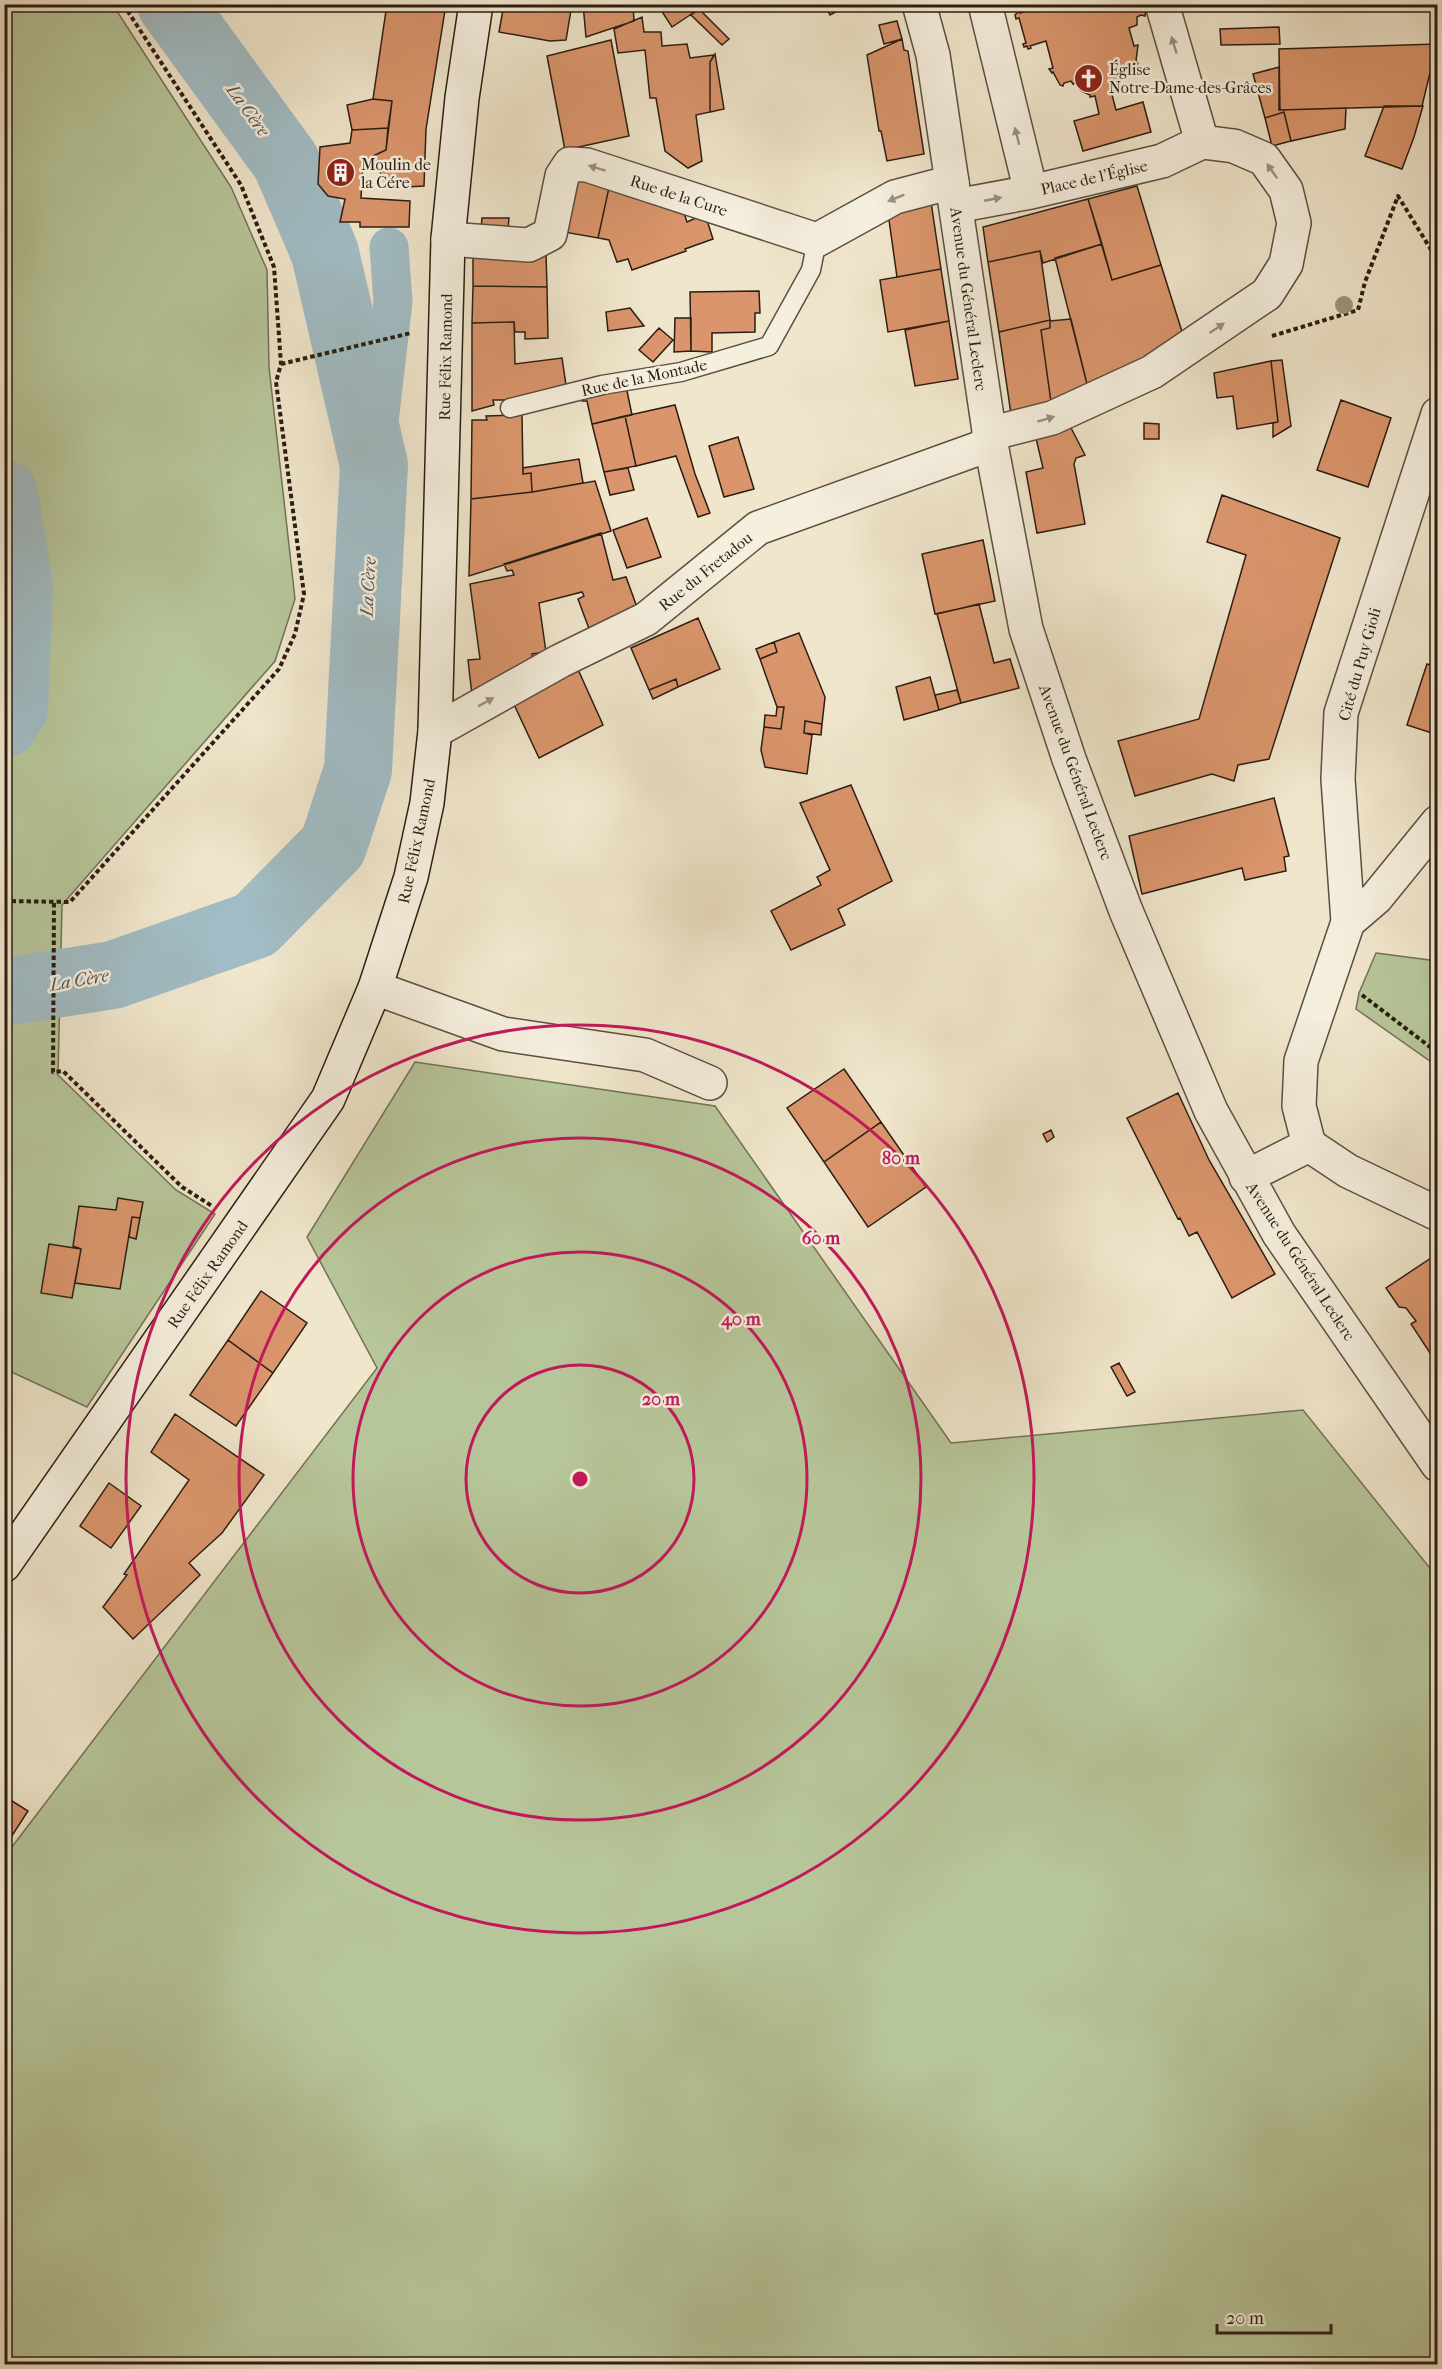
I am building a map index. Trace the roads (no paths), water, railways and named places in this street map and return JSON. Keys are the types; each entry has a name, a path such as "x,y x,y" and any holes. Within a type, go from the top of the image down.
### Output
{"street":[{"name":"Rue Félix Ramond","path":"4,1565 243,1225 328,1099 375,988 395,932 411,877 428,803 435,731 448,239 462,99 476,4"},
{"name":"Avenue du Général Leclerc","path":"919,4 933,55 990,439 1026,629 1069,759 1149,964 1211,1111 1279,1234 1437,1464"},
{"name":"Place de l'Église","path":"985,4 1031,192 1162,161 1202,142"},
{"path":"1162,4 1202,142"},
{"name":"Rue du Fretadou","path":"435,731 560,661 646,619 758,528 990,439 1052,418 1152,372 1267,294 1286,264 1294,224 1286,190 1264,159 1234,146 1202,142"},
{"name":"Rue de la Cure","path":"448,239 529,245 550,234 562,176 570,164 586,165 817,240"},
{"path":"817,240 895,196 1031,192"},
{"name":"Cité du Puy Gioli","path":"1309,1145 1299,1106 1300,1060 1348,922 1338,779 1341,713 1437,414"},
{"path":"1348,922 1376,898 1437,822"},
{"path":"375,988 503,1034 645,1055 710,1083"},
{"path":"1246,1177 1309,1145 1348,1171 1437,1214"}],"lane":[{"name":"Rue de la Montade","path":"510,408 602,385 681,372 769,346 811,270 817,240"}],"waterway":[{"name":"La Cère","path":"4,992 113,975 255,925 333,846 358,770 374,465 325,253 286,162 171,4"},
{"path":"374,465 393,301 389,247"},
{"name":"La Cère","path":"4,493 19,586 14,709 4,724"}],"place":[{"name":"Église Notre-Dame-des-Grâces","path":"1088,78"},
{"name":"Moulin de la Cére","path":"340,173"}]}
